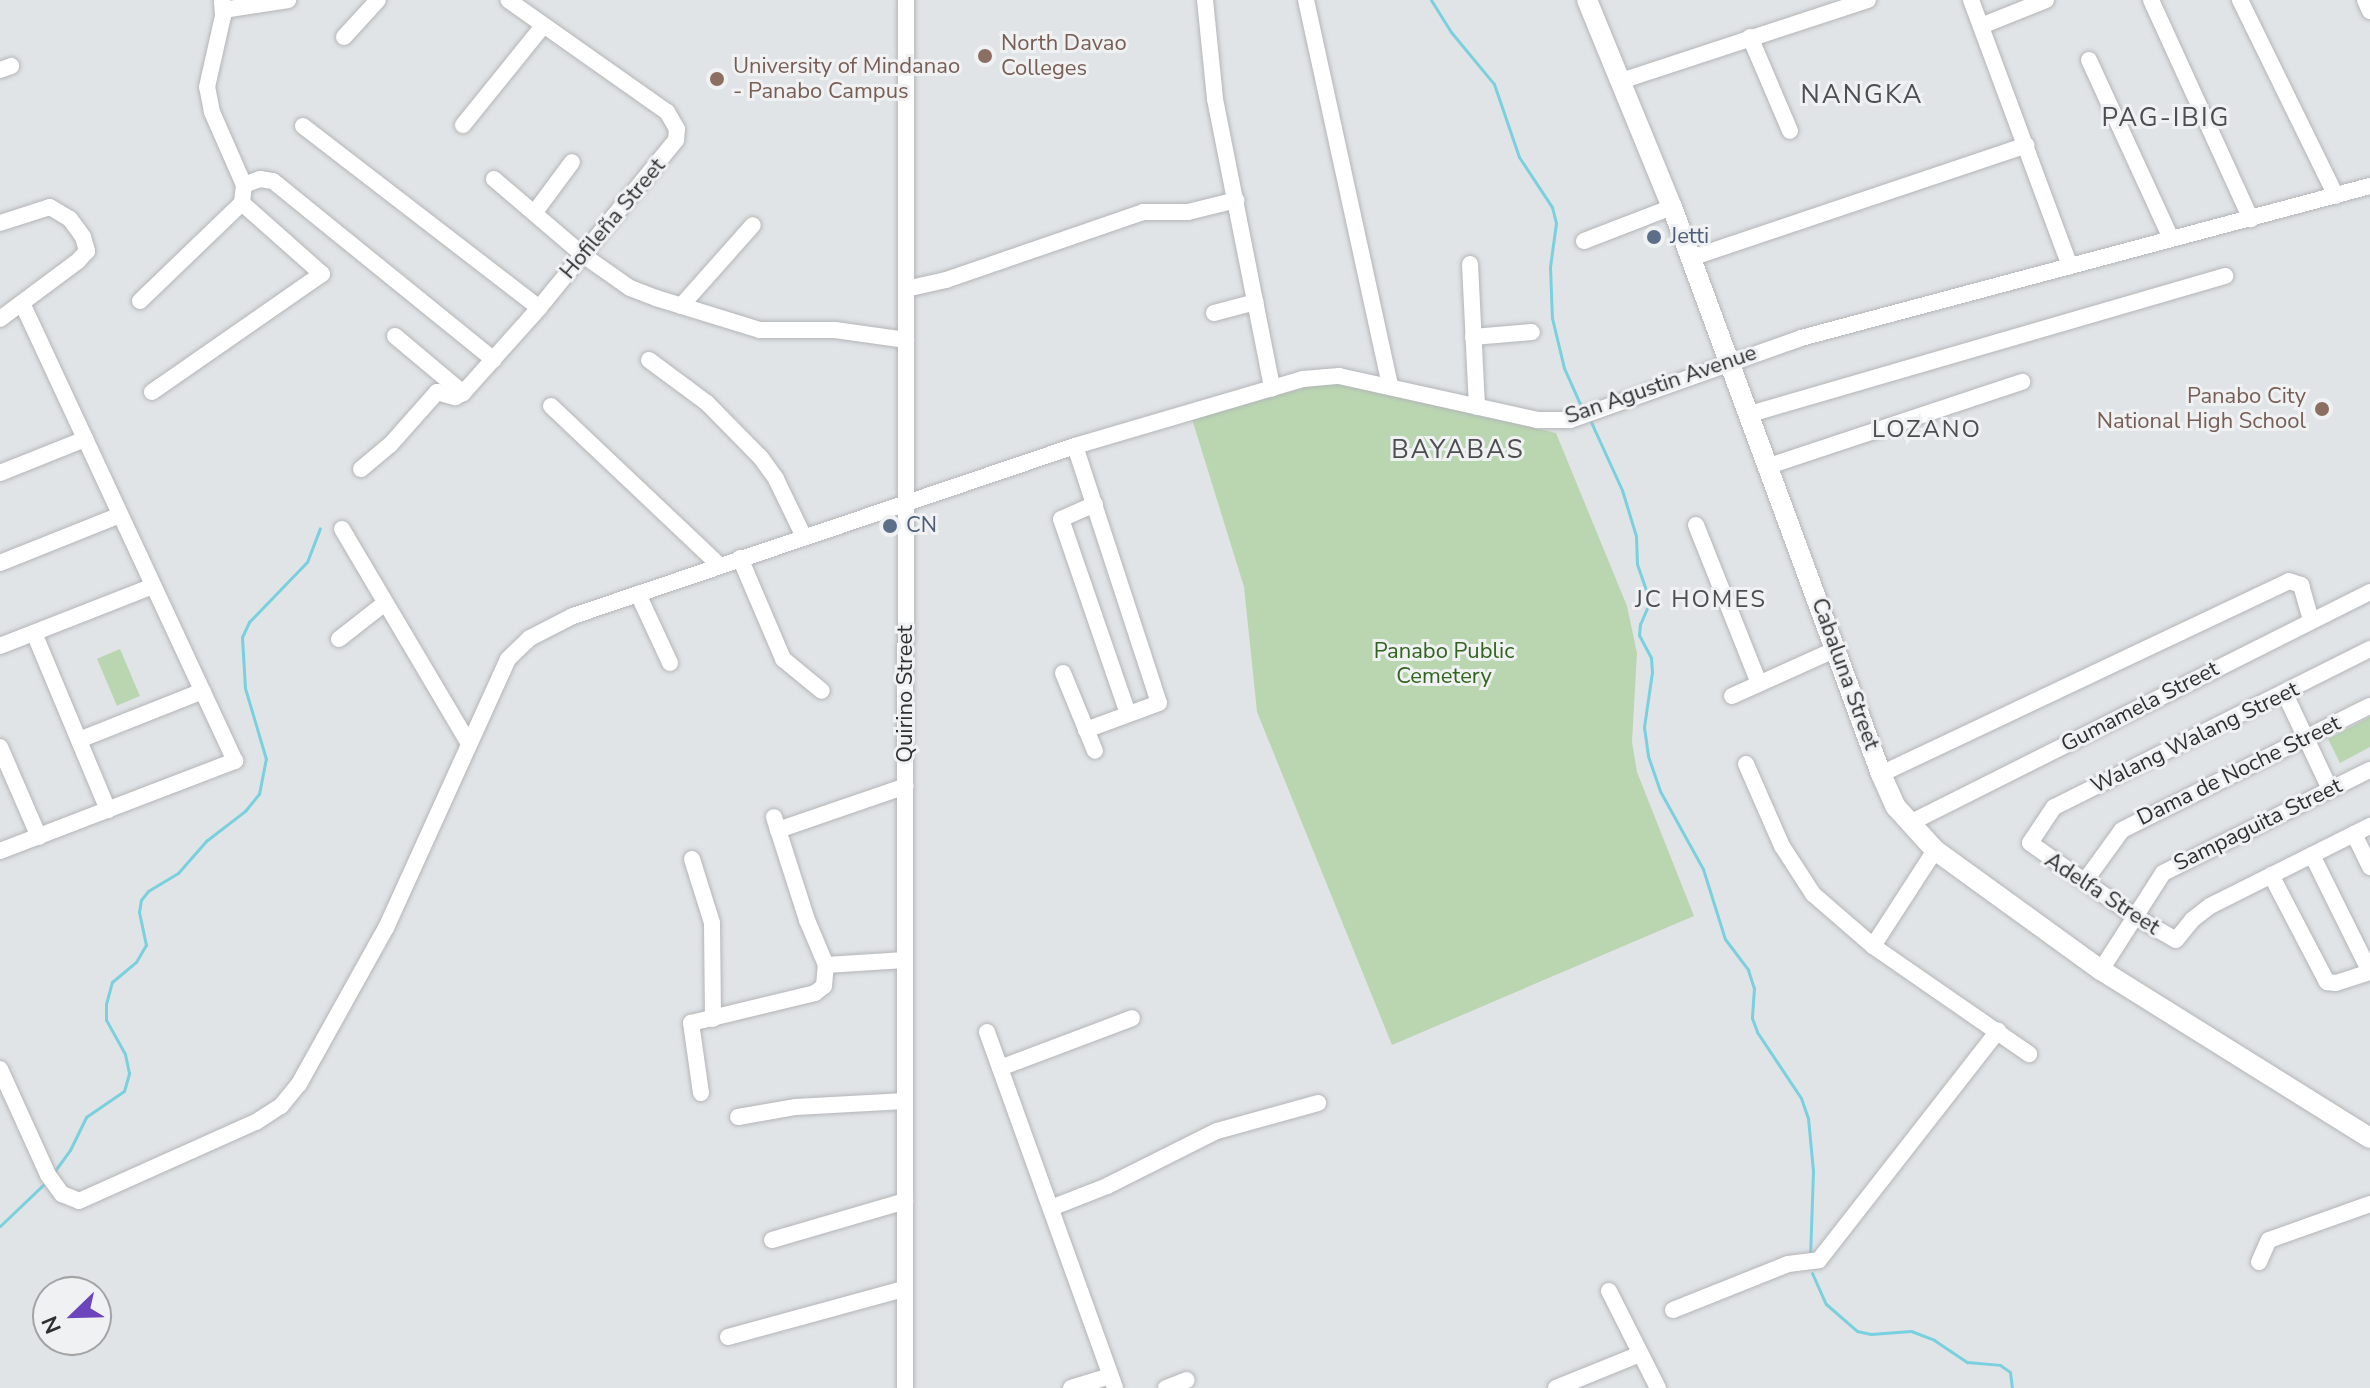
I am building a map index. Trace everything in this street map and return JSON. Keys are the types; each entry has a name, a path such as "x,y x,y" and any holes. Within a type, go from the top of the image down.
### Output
{"main road":[{"name":"Cabaluna Street","path":"1587,0 1672,207 1881,774 1896,807 1935,850 2101,970 2370,1138"}],"street":[{"path":"140,301 242,203 244,185 208,101 207,87 223,5 288,0"},
{"path":"344,37 378,0"},
{"name":"Hofileña Street","path":"463,393 539,308 672,148 677,129 667,112 508,0"},
{"name":"Quirino Street","path":"905,1388 906,0"},
{"path":"1205,0 1215,99 1272,388"},
{"path":"1306,0 1390,384"},
{"path":"1621,81 1868,0"},
{"path":"1971,0 2070,266"},
{"path":"1981,26 2046,0"},
{"path":"2151,0 2251,219"},
{"path":"2240,0 2336,196"},
{"path":"2365,0 2370,11"},
{"path":"463,125 543,26"},
{"path":"1750,37 1790,131"},
{"path":"2089,60 2171,238"},
{"path":"303,126 539,308"},
{"path":"1691,258 2026,145"},
{"path":"535,212 572,162"},
{"path":"244,185 260,179 273,181 494,360"},
{"path":"494,179 583,255 630,288 760,330 804,328 906,340"},
{"name":"San Agustin Avenue","path":"0,1069 48,1175 69,1199 87,1198 271,1114 299,1084 386,928 501,672 518,648 556,623 1075,446 1272,388 1329,375 1390,384 1550,422 1570,420 1729,361 1868,318 2370,186"},
{"path":"906,289 946,280 1143,212 1188,212 1237,200"},
{"path":"152,392 322,274 242,203"},
{"path":"0,223 50,207 70,219 87,244 84,257 0,319"},
{"path":"1584,241 1672,207"},
{"path":"681,306 753,225"},
{"path":"1470,264 1477,407"},
{"path":"1750,414 2225,276"},
{"path":"1214,313 1256,302"},
{"path":"0,851 235,761 22,303"},
{"path":"1473,337 1532,332"},
{"path":"361,469 390,445 437,392 455,397 463,393 395,336"},
{"path":"649,360 707,403 761,458 784,492 804,537"},
{"path":"1769,466 2022,382"},
{"path":"551,406 719,565"},
{"path":"2,468 85,439"},
{"path":"1075,446 1159,703 1086,730"},
{"path":"1095,504 1061,519 1128,714"},
{"path":"0,563 120,515"},
{"path":"1696,525 1759,683"},
{"path":"342,529 469,744"},
{"path":"740,558 783,659 822,691"},
{"path":"1881,774 2289,581 2301,585 2311,621"},
{"path":"0,646 153,586"},
{"name":"Gumamela Street","path":"1910,823 2370,592"},
{"path":"638,594 670,663"},
{"path":"339,639 385,603"},
{"path":"34,633 108,810"},
{"path":"1732,696 1836,649"},
{"name":"Walang Walang Street","path":"2031,839 2054,807 2370,649"},
{"path":"1063,673 1095,751"},
{"path":"79,740 203,691"},
{"path":"2285,694 2330,789"},
{"name":"Dama de Noche Street","path":"2085,881 2122,830 2370,706"},
{"path":"0,747 39,837"},
{"path":"1746,764 1782,846 1802,880 1830,911 1873,946 2029,1054"},
{"name":"Sampaguita Street","path":"2101,970 2163,873 2369,772"},
{"path":"701,1093 690,1028 694,1020 713,1019 815,993 824,986 826,965 776,824 906,786"},
{"path":"2312,855 2370,972 2336,983 2327,982 2271,875 2370,826"},
{"path":"2354,834 2370,867"},
{"name":"Adelfa Street","path":"2031,839 2033,848 2173,940 2181,936 2200,913 2271,875"},
{"path":"1873,946 1935,850"},
{"path":"692,859 712,923 713,1019"},
{"path":"826,965 905,960"},
{"path":"1000,1068 1132,1018"},
{"path":"1673,1310 1788,1264 1819,1260 1998,1031"},
{"path":"987,1032 1112,1382 1071,1388"},
{"path":"738,1117 796,1107 905,1101"},
{"path":"1051,1208 1107,1186 1217,1131 1318,1103"},
{"path":"772,1240 905,1201"},
{"path":"2259,1262 2269,1240 2370,1204"},
{"path":"728,1337 903,1289"},
{"path":"1609,1291 1658,1388"},
{"path":"1556,1388 1640,1354"},
{"path":"1166,1388 1187,1380"}],"green space":[{"name":"Panabo Public Cemetery","path":"1341,384 1556,433 1627,606 1637,653 1632,742 1637,772 1694,916 1392,1045 1257,712 1244,587 1192,419 1310,386"},
{"path":"120,649 140,696 117,706 97,659"},
{"path":"2370,717 2370,747 2340,763 2328,739"}],"waterway":[{"path":"1431,0 1451,32 1494,84 1519,157 1552,207 1556,223 1550,267 1552,318 1564,368 1581,406"},
{"path":"1591,422 1622,490 1636,536 1637,564 1650,601 1640,624 1639,635 1651,658 1652,672 1644,727 1648,756 1660,791 1703,869 1725,939 1748,970 1754,988 1752,1018 1757,1032 1801,1098 1808,1118 1813,1171 1810,1256"},
{"path":"54,1172 70,1150 86,1117 124,1091 129,1073 125,1054 106,1020 106,1004 112,982 136,962 146,945 139,912 141,900 148,891 178,873 206,841 245,811 259,794 266,759 245,688 242,637 249,622 307,562 320,528"},
{"path":"0,1226 44,1184"},
{"path":"1812,1273 1826,1304 1857,1331 1871,1334 1911,1331 1934,1340 1967,1362 2000,1365 2010,1372 2012,1388"}],"place":[{"name":"North Davao Colleges","path":"985,56"},
{"name":"University of Mindanao - Panabo Campus","path":"717,79"},
{"name":"Jetti","path":"1654,237"},
{"name":"Panabo City National High School","path":"2322,409"},
{"name":"CN","path":"890,526"}],"district":[{"name":"NANGKA","path":"1862,95"},
{"name":"PAG-IBIG","path":"2166,118"},
{"name":"LOZANO","path":"1927,430"},
{"name":"BAYABAS","path":"1458,450"},
{"name":"JC HOMES","path":"1701,600"}]}
